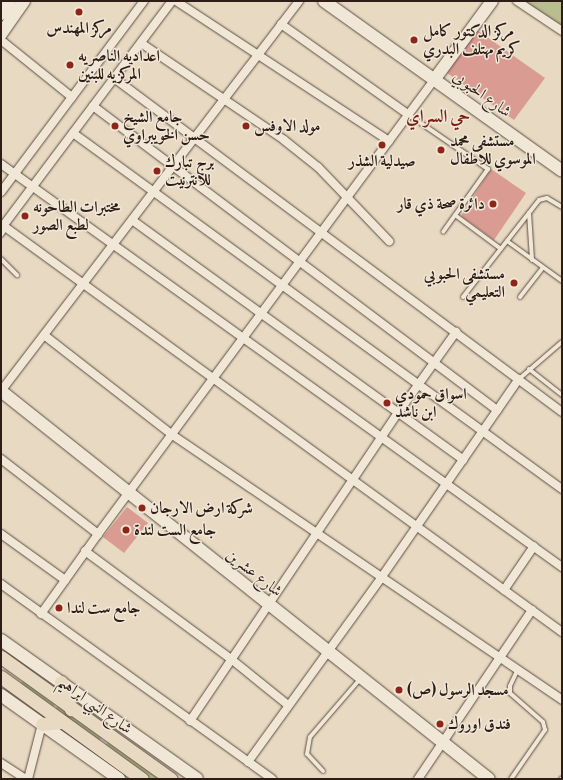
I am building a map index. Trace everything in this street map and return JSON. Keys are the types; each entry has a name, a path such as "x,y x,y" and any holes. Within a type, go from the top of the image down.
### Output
{"main road":[{"name":"شارع النبي ابراهيم","path":"1,656 71,709 171,779"},
{"name":"شارع النبي ابراهيم","path":"1,677 127,773 142,779"},
{"path":"61,682 71,709"},
{"path":"42,724 61,722"}],"street":[{"path":"1,14 10,1"},
{"path":"1,34 24,1"},
{"path":"1,192 144,1"},
{"path":"172,1 3,226 504,590 532,610 560,627"},
{"path":"176,1 389,141"},
{"path":"1,391 299,1"},
{"name":"شارع الحبوبي","path":"324,1 562,162"},
{"name":"شارع الحبوبي","path":"336,1 562,171"},
{"path":"41,614 85,551 492,1"},
{"path":"517,1 562,32"},
{"path":"281,24 409,115"},
{"path":"1,40 72,97"},
{"path":"141,43 284,140 318,167 348,196 388,241"},
{"path":"114,78 562,412"},
{"path":"93,106 497,410"},
{"path":"73,133 562,489"},
{"path":"1,164 562,567"},
{"path":"132,220 463,460"},
{"path":"190,721 381,437 456,332"},
{"path":"44,336 172,434 517,671 562,700"},
{"path":"248,762 381,578 519,379"},
{"name":"شارع عشرين","path":"1,391 489,779"},
{"path":"1,458 98,534"},
{"path":"1,534 65,580"},
{"path":"504,590 534,546"},
{"path":"85,551 232,659 288,705"},
{"path":"1,584 272,779"},
{"path":"418,779 498,658 532,610"},
{"path":"1,640 197,779"},
{"path":"1,695 118,779"},
{"path":"1,763 27,779 42,724"}],"lane":[{"path":"409,115 488,169 444,232"},
{"path":"463,298 500,249 542,198 552,200 562,207"},
{"path":"529,213 532,260"},
{"path":"455,215 500,249"},
{"path":"1,235 3,226"},
{"path":"507,242 562,281"},
{"path":"1,260 17,275"},
{"path":"520,298 543,268"},
{"path":"519,379 529,369 554,352 562,342"},
{"path":"529,369 562,395"},
{"path":"511,779 545,730 543,722 510,693 510,686 517,671"},
{"path":"323,771 307,754 310,737 361,678"}],"green space":[{"path":"520,1 562,1 562,29"},
{"path":"23,681 55,704 52,709 19,685"},
{"path":"58,706 102,737 98,742 54,711"},
{"path":"109,741 160,779 150,779 105,746"}],"building":[{"path":"477,30 545,78 514,120 447,73"},
{"name":"دائرة صحة ذي قار","path":"491,169 526,193 494,240 461,216"},
{"name":"جامع الست لندة","path":"127,507 148,523 124,553 103,537"}],"place":[{"name":"مركز المهندس","path":"79,12"},
{"name":"مركز الدكتور كامل كريم مهتلف البدري","path":"414,40"},
{"name":"اعداديه الناصريه المركزيه للبنين","path":"70,65"},
{"name":"جامع الشيخ حسن الخويبراوي","path":"115,126"},
{"name":"مولد الاوفس","path":"246,126"},
{"name":"صيدلية الشذر","path":"382,145"},
{"name":"مستشفى محمد الموسوي للاطفال","path":"441,150"},
{"name":"برج تبارك للانترنيت","path":"157,171"},
{"name":"دائرة صحة ذي قار","path":"493,204"},
{"name":"مختبرات الطاحونه لطبع الصور","path":"25,216"},
{"name":"مستشفى الحبوبي التعليمي","path":"514,283"},
{"name":"اسواق حمودي ابن ناشد","path":"387,403"},
{"name":"شركة ارض الارجان","path":"142,508"},
{"name":"جامع الست لندة","path":"126,530"},
{"name":"جامع ست لندا","path":"59,608"},
{"name":"مسجد الرسول (ص)","path":"399,690"},
{"name":"فندق اوروك","path":"440,724"}],"district":[{"name":"حي السراي","path":"438,117"}]}
